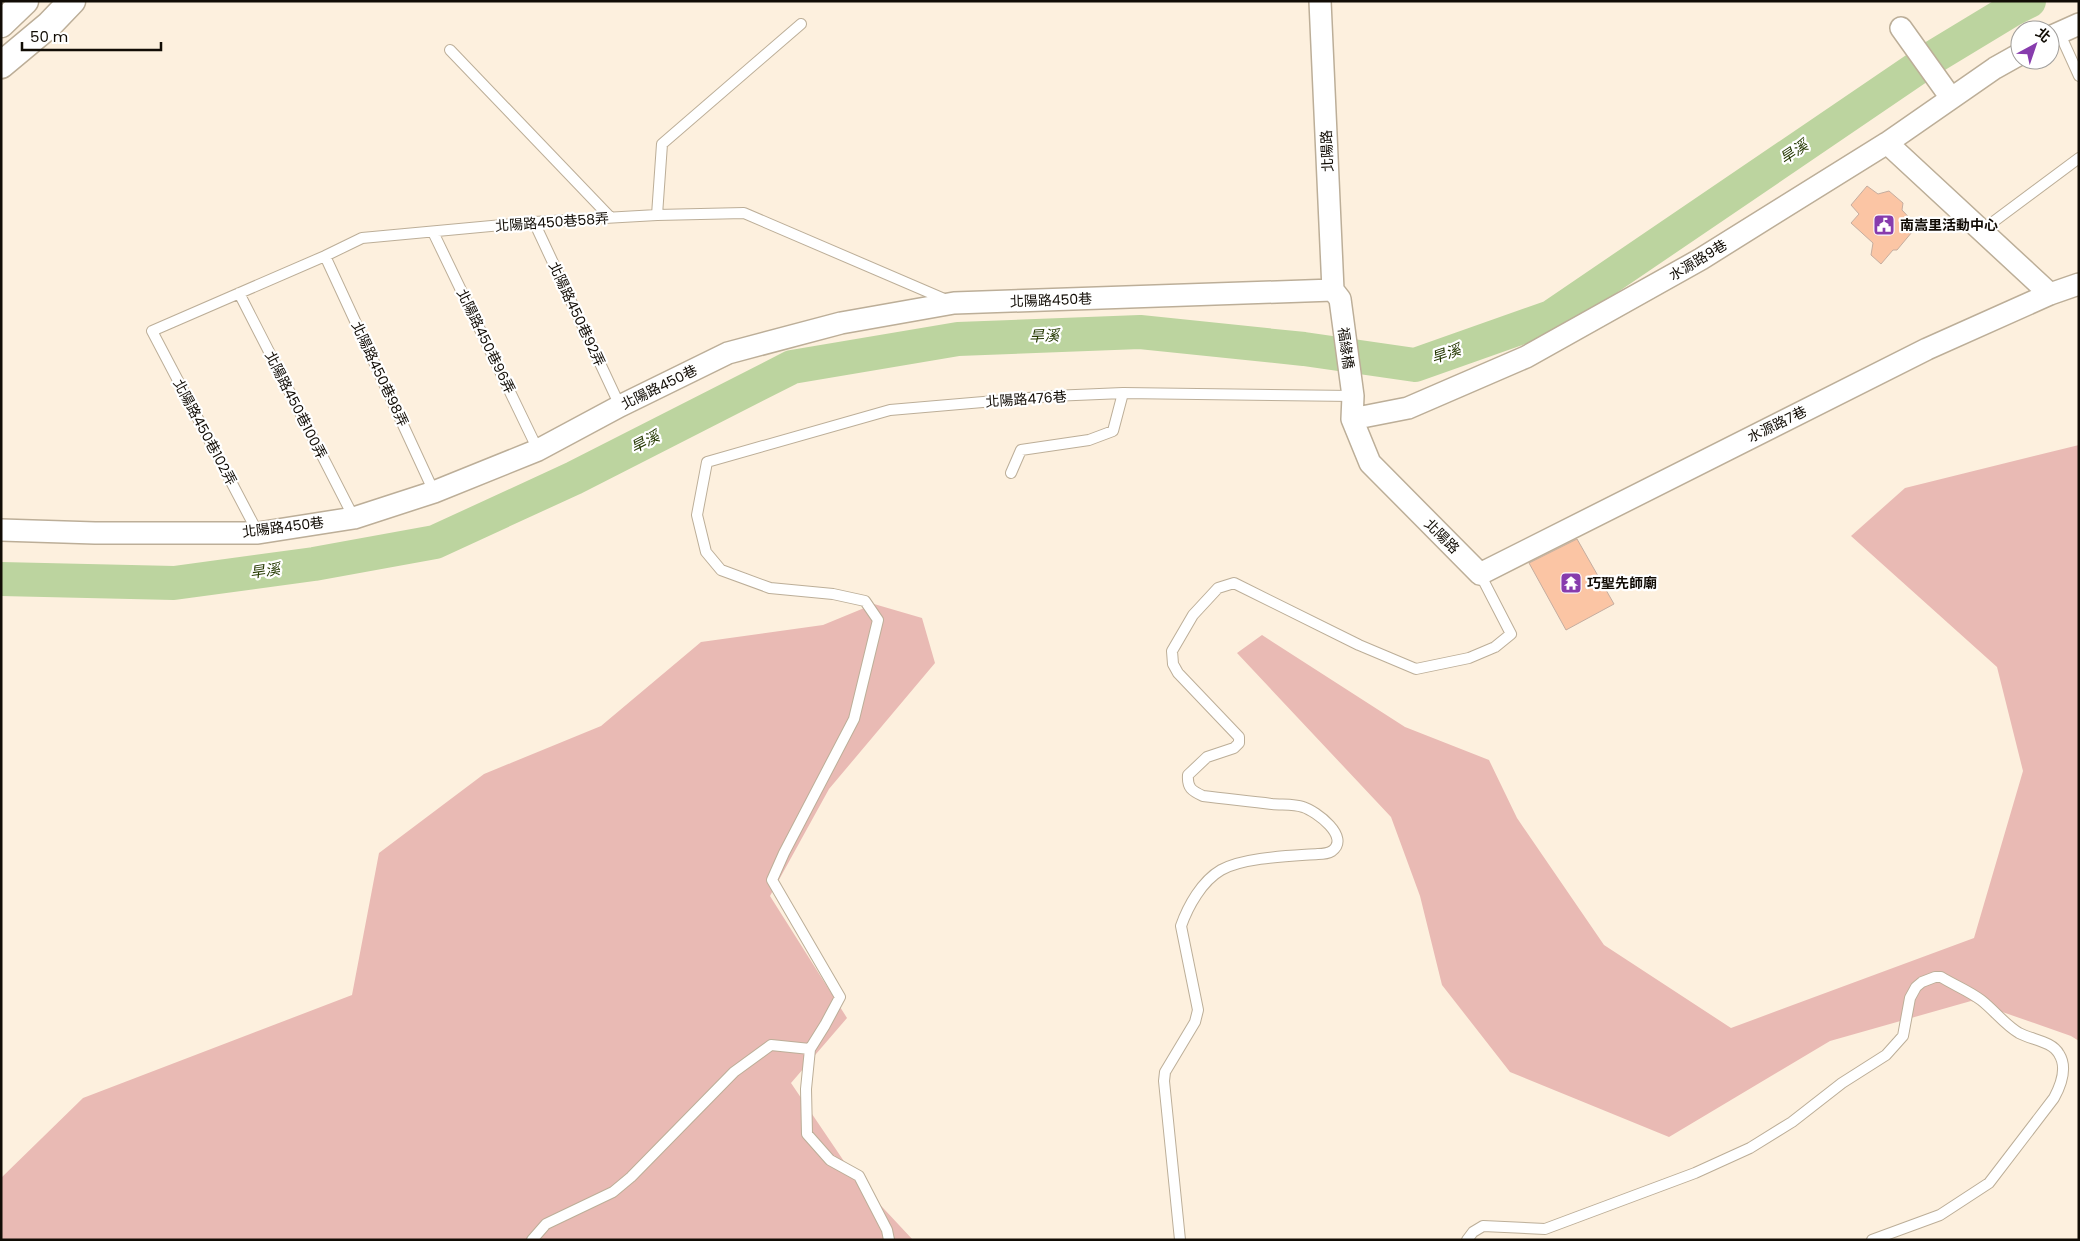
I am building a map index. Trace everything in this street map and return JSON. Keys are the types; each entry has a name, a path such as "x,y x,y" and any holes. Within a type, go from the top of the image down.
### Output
{"street":[{"path":"1,24 25,1"},
{"path":"1,64 49,25 72,1"},
{"name":"北陽路","path":"1320,1 1336,294"},
{"path":"2060,32 2079,24"},
{"path":"1901,28 1951,98"},
{"name":"水源路9巷","path":"1352,419 1408,408 1526,357 1701,259 1887,143 2010,60"},
{"path":"1887,143 2050,294"},
{"name":"水源路7巷","path":"1480,574 1927,349 2050,294 2079,284"},
{"name":"北陽路450巷","path":"1,530 95,533 258,533 354,518 434,492 538,450 620,406 728,353 841,323 954,303 1336,294"},
{"name":"福緣橋","path":"1336,294 1353,396"},
{"name":"北陽路","path":"1353,396 1352,419 1370,463 1480,574"}],"lane":[{"path":"657,215 662,144 801,24"},
{"path":"2060,44 2079,76"},
{"path":"450,50 610,217"},
{"path":"1982,230 2079,158"},
{"name":"北陽路450巷58弄","path":"152,331 326,256 362,238 534,222 657,215 744,214 954,303"},
{"name":"北陽路450巷92弄","path":"534,222 620,406"},
{"name":"北陽路450巷96弄","path":"433,232 538,450"},
{"name":"北陽路450巷98弄","path":"326,256 434,492"},
{"name":"北陽路450巷100弄","path":"238,293 354,518"},
{"name":"北陽路450巷102弄","path":"152,331 258,533"},
{"path":"1011,473 1021,450 1089,440 1113,431 1122,394"},
{"name":"北陽路476巷","path":"810,1049 826,1025 840,997 772,880 854,719 878,620 865,601 834,594 770,588 721,570 706,552 697,515 708,462 890,410 1052,396 1122,394 1353,396"},
{"path":"1180,1240 1164,1081 1165,1072 1194,1022 1198,1010 1181,926 1184,916 1209,880 1222,870 1251,861 1318,854 1325,855 1334,850 1338,844 1333,828 1304,807 1203,796 1191,790 1187,783 1188,776 1207,757 1234,748 1239,743 1239,737 1178,673 1173,664 1172,651 1193,615 1218,588 1234,583 1359,645 1416,669 1468,658 1495,647 1511,634 1480,574"},
{"path":"1467,1240 1473,1232 1483,1226 1545,1229 1695,1173 1750,1148 1792,1122 1842,1083 1886,1055 1903,1036 1910,998 1916,987 1922,982 1935,977 1941,977 1980,999 2019,1032 2048,1044 2058,1052 2062,1059 2061,1086 2054,1098 1989,1183 1940,1215 1872,1240"},
{"path":"532,1240 546,1224 614,1192 632,1177 734,1072 771,1045 810,1049 806,1089 807,1134 830,1160 860,1176 887,1230 889,1240"}],"shaded area":[{"path":"2079,445 2079,1041 2071,1036 1971,1001 1830,1041 1669,1137 1510,1072 1442,985 1420,896 1391,817 1237,653 1262,635 1405,727 1489,760 1517,818 1604,945 1731,1028 1974,938 2023,771 1997,667 1851,536 1905,488"},
{"path":"874,604 922,618 935,663 829,789 770,896 847,1018 791,1083 856,1179 913,1240 1,1240 1,1178 83,1098 352,995 379,853 484,774 601,726 701,642 823,625"}],"building":[{"name":"南嵩里活動中心","path":"1867,186 1878,194 1889,191 1903,203 1902,210 1917,226 1897,250 1893,250 1881,264 1871,255 1873,243 1851,223 1859,214 1851,205"},
{"name":"巧聖先師廟","path":"1577,539 1614,604 1566,630 1529,563"}],"waterway":[{"name":"旱溪","path":"1,579 174,583 314,564 435,542 574,478 792,367 958,339 1140,332 1304,349 1415,365 1551,317 1932,58 2029,1"}],"place":[{"name":"南嵩里活動中心","path":"1884,225"},
{"name":"巧聖先師廟","path":"1571,583"}]}
